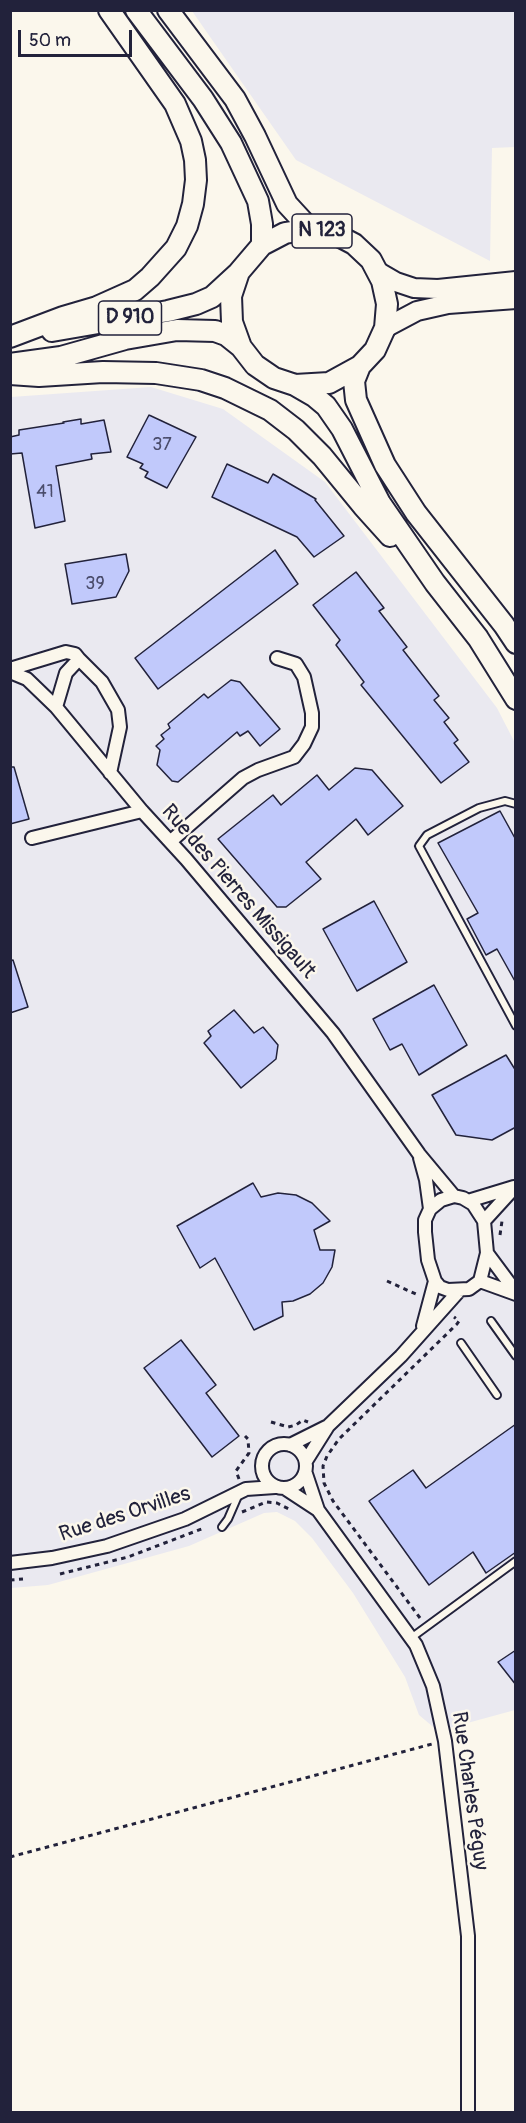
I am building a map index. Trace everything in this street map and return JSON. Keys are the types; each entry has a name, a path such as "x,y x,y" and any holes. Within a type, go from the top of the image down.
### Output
{"main road":[{"path":"10,338 63,317 97,307 135,290 176,248 187,226 196,180 191,141 175,104 109,10"},
{"name":"N 123","path":"136,10 203,99 231,143 258,201 262,224 262,245"},
{"name":"N 123","path":"168,10 235,99 287,204 310,229"},
{"name":"N 123","path":"296,385 330,383 360,366 375,350 385,328 387,304 382,281 371,260 354,244 333,233 310,229 285,233 262,245 239,272 231,296 232,322 241,347 255,365 274,378 296,385 326,406 335,418 380,503 435,584 478,638 516,699"},
{"path":"377,271 396,282 414,288 438,289 516,281"},
{"name":"D 910","path":"10,338 168,311 196,304 212,297 239,272"},
{"path":"385,328 417,312 448,304 516,299"},
{"name":"D 910","path":"10,364 61,357 125,339 177,330 215,331 226,335 241,347"},
{"name":"N 123","path":"360,366 354,381 356,400 393,480 516,643"},
{"path":"10,374 39,376 119,371 156,373 201,380 246,397 270,410 302,436 435,584"}],"street":[{"path":"10,670 66,652 75,654 80,659 102,682 118,711 120,727 110,773"},
{"path":"171,841 243,778 294,757 304,744 312,727 312,713 304,677 296,664 277,658"},
{"path":"56,707 66,673 80,659"},
{"name":"Rue des Pierres Missigault","path":"10,670 27,679 56,707 142,811 171,841 333,1033 419,1154 453,1196"},
{"path":"32,838 142,811"},
{"name":"Rue des Pierres Missigault","path":"419,1154 430,1209"},
{"path":"468,1201 515,1186"},
{"path":"484,1221 515,1186"},
{"path":"453,1196 468,1201 473,1204 484,1221 487,1253 480,1281 469,1289 448,1290 440,1287 435,1281 428,1260 425,1220 430,1209 441,1200 453,1196"},
{"path":"487,1253 516,1293"},
{"path":"422,1330 435,1281"},
{"path":"480,1281 516,1293"},
{"path":"262,1462 266,1480 281,1488 296,1486 306,1474 306,1461 327,1426 401,1356 459,1291"},
{"path":"290,1445 327,1426"},
{"path":"242,1487 272,1448 284,1444 290,1445 300,1451 306,1461"},
{"name":"Rue Charles Péguy","path":"306,1474 318,1510 411,1638 420,1653 433,1686 445,1741 468,1936 468,2112"},
{"name":"Rue des Orvilles","path":"10,1563 52,1558 128,1539 186,1519 242,1487 281,1488"},
{"name":"Rue Charles Péguy","path":"281,1488 318,1510"}],"lane":[{"path":"516,804 506,801 479,808 426,835 418,846 516,1026"},
{"path":"491,1321 516,1356"},
{"path":"461,1343 497,1395"},
{"path":"222,1527 242,1487"},
{"path":"411,1638 516,1561"}],"path":[{"path":"500,1239 500,1227 504,1217 502,1215"},
{"path":"387,1281 419,1295"},
{"path":"426,1628 333,1501 324,1483 323,1466 339,1439 457,1324 459,1321 452,1315"},
{"path":"272,1422 288,1427 303,1420 309,1424"},
{"path":"242,1487 236,1471 249,1453 248,1439 245,1436"},
{"path":"240,1513 266,1502 278,1503 291,1510 294,1508"},
{"path":"60,1574 128,1557 204,1528"},
{"path":"10,1580 23,1579"},
{"path":"10,1857 445,1741"}],"shaded area":[{"path":"192,11 515,11 515,147 492,148 490,261 296,160"},
{"path":"151,387 223,409 325,482 497,708 515,743 515,1710 438,1731 419,1715 405,1677 353,1593 312,1538 295,1521 277,1512 264,1513 189,1546 48,1585 11,1588 11,397"}],"building":[{"path":"149,415 196,437 167,488 145,477 148,472 140,468 143,464 127,457"},
{"path":"81,419 81,424 104,420 111,452 91,454 92,459 56,466 65,521 35,528 22,453 10,454 10,437 19,435 19,430"},
{"path":"227,464 268,483 273,474 316,499 344,536 314,557 297,537 212,497"},
{"path":"275,550 298,584 158,689 135,658"},
{"path":"126,554 129,571 116,597 72,604 65,564"},
{"path":"356,572 384,608 379,611 407,647 403,650 439,696 434,700 449,718 444,722 458,740 454,743 469,762 441,783 361,685 364,682 336,645 340,640 313,605"},
{"path":"231,680 240,682 280,729 260,746 248,731 240,736 237,732 178,782 172,781 157,765 160,750 156,746 164,739 161,735 170,728 168,724 204,694 208,698"},
{"path":"10,767 14,767 29,819 10,824"},
{"path":"355,768 372,770 403,806 368,835 356,819 306,862 321,879 286,907 277,907 218,839 273,795 281,805 317,775 329,790"},
{"path":"500,811 516,840 516,983 497,949 486,955 467,919 478,913 438,843"},
{"path":"374,901 407,962 357,991 323,929"},
{"path":"13,960 28,1007 10,1013 10,961"},
{"path":"434,985 467,1045 419,1075 402,1044 390,1050 373,1019"},
{"path":"234,1010 254,1033 263,1027 278,1045 276,1059 241,1088 204,1043 211,1036 208,1031"},
{"path":"506,1055 516,1071 516,1127 492,1140 456,1135 432,1095"},
{"path":"253,1183 261,1197 278,1193 296,1195 312,1203 330,1221 314,1230 320,1250 335,1250 332,1267 323,1283 310,1294 293,1301 282,1302 283,1316 254,1330 215,1258 200,1268 177,1226"},
{"path":"181,1340 216,1385 206,1393 239,1436 212,1457 144,1368"},
{"path":"516,1424 516,1552 486,1573 473,1552 429,1585 369,1501 413,1470 426,1488"},
{"path":"516,1650 516,1685 498,1662"}]}
